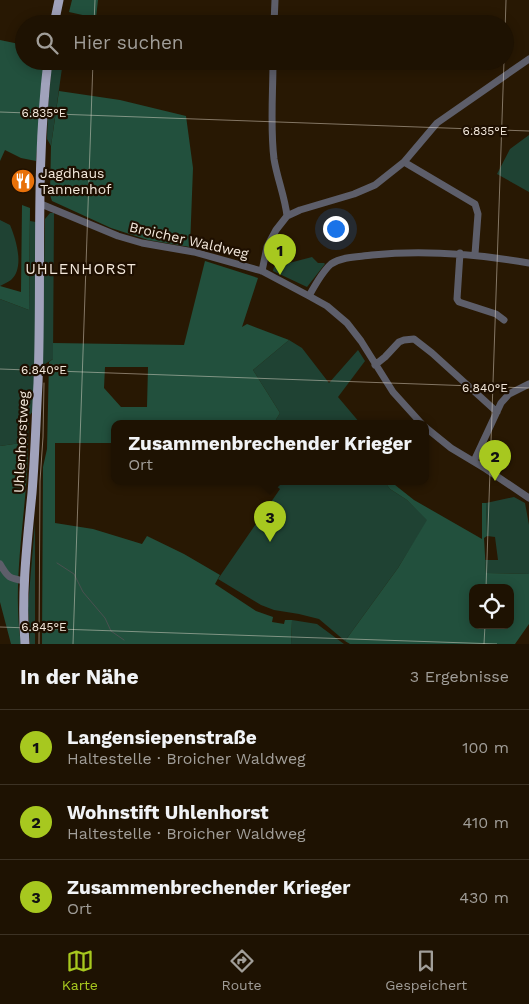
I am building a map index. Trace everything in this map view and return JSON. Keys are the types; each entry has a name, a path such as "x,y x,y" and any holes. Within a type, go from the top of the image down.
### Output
{"main road":[{"path":"56,15 59,0"},
{"name":"Uhlenhorstweg","path":"25,644 25,581 36,442 44,95 47,70"}],"street":[{"path":"274,15 275,0"},
{"path":"514,69 529,59"},
{"path":"274,70 272,141 287,216"},
{"path":"262,271 267,247 276,230 287,216 300,210 354,194 375,185 404,162 437,123 513,70"},
{"path":"404,162 475,204 478,214 475,254"},
{"name":"Broicher Waldweg","path":"41,204 118,236 142,243 194,252 262,271 327,306 347,323 361,341 393,392 418,420"},
{"path":"460,253 457,299 459,302 496,314 504,320"},
{"path":"309,296 332,264 348,258 388,254 460,253 529,263"},
{"path":"375,365 399,342 414,339 497,412"},
{"path":"474,461 501,403 509,394 529,384"},
{"path":"429,430 451,448 529,498"},
{"path":"0,564 6,575 11,579 25,581"}],"green space":[{"path":"72,0 98,0 96,15 82,15 69,12"},
{"path":"0,40 15,43 15,70 43,70 36,161 21,158 5,150 0,161"},
{"path":"51,70 62,70 51,146 47,139"},
{"path":"59,91 120,100 186,116 193,168 190,247 148,240 111,228 52,201 50,195 51,146"},
{"path":"529,135 529,192 497,174 510,149"},
{"path":"22,205 30,208 29,310 0,299 0,286 21,292"},
{"path":"50,213 54,213 53,359 45,364 42,375 45,219"},
{"path":"0,220 10,225 15,238 18,268 11,280 0,286"},
{"path":"30,221 36,222 37,303 34,410 29,416 28,442 0,446 0,299 29,310"},
{"path":"312,257 318,263 325,264 307,287 273,271 274,267"},
{"path":"205,261 258,278 242,327 247,324 289,340 253,370 280,413 276,420 111,420 111,443 55,443 55,523 93,529 142,544 147,536 184,554 220,575 215,584 256,611 273,617 272,622 284,624 285,620 292,620 291,644 42,644 43,467 47,449 49,362 53,359 53,343 184,345","holes":["105,367 148,367 147,407 121,407 104,388"]},
{"path":"289,340 302,348 329,383 358,350 365,361 338,397 357,420 276,420 280,413 253,370"},
{"path":"28,442 18,594 21,644 11,644 0,602 0,446"},
{"path":"274,485 387,485 407,500 428,520 398,568 345,641 319,619 274,610 261,605 218,579 280,489"},
{"path":"387,485 395,485 414,500 482,539 482,503 486,503 487,536 484,538 486,573 529,574 529,624 515,644 350,644 345,641 398,568 427,520 407,500"},
{"path":"514,497 525,503 529,525 529,574 486,573 485,560 498,560 495,537 487,536 486,503"},
{"path":"35,523 35,644 30,644 28,606"},
{"path":"292,620 317,624 344,644 291,644"}],"waterway":[{"path":"57,563 74,574 83,592 105,618 111,631 124,640"}],"tram line":[{"path":"39,644 40,481 44,383"}],"place":[{"name":"Jagdhaus Tannenhof","path":"23,181"},
{"name":"Langensiepenstraße","path":"280,275"},
{"name":"Wohnstift Uhlenhorst","path":"495,481"},
{"name":"Zusammenbrechender Krieger","path":"270,542"}],"district":[{"name":"UHLENHORST","path":"81,269"}]}
